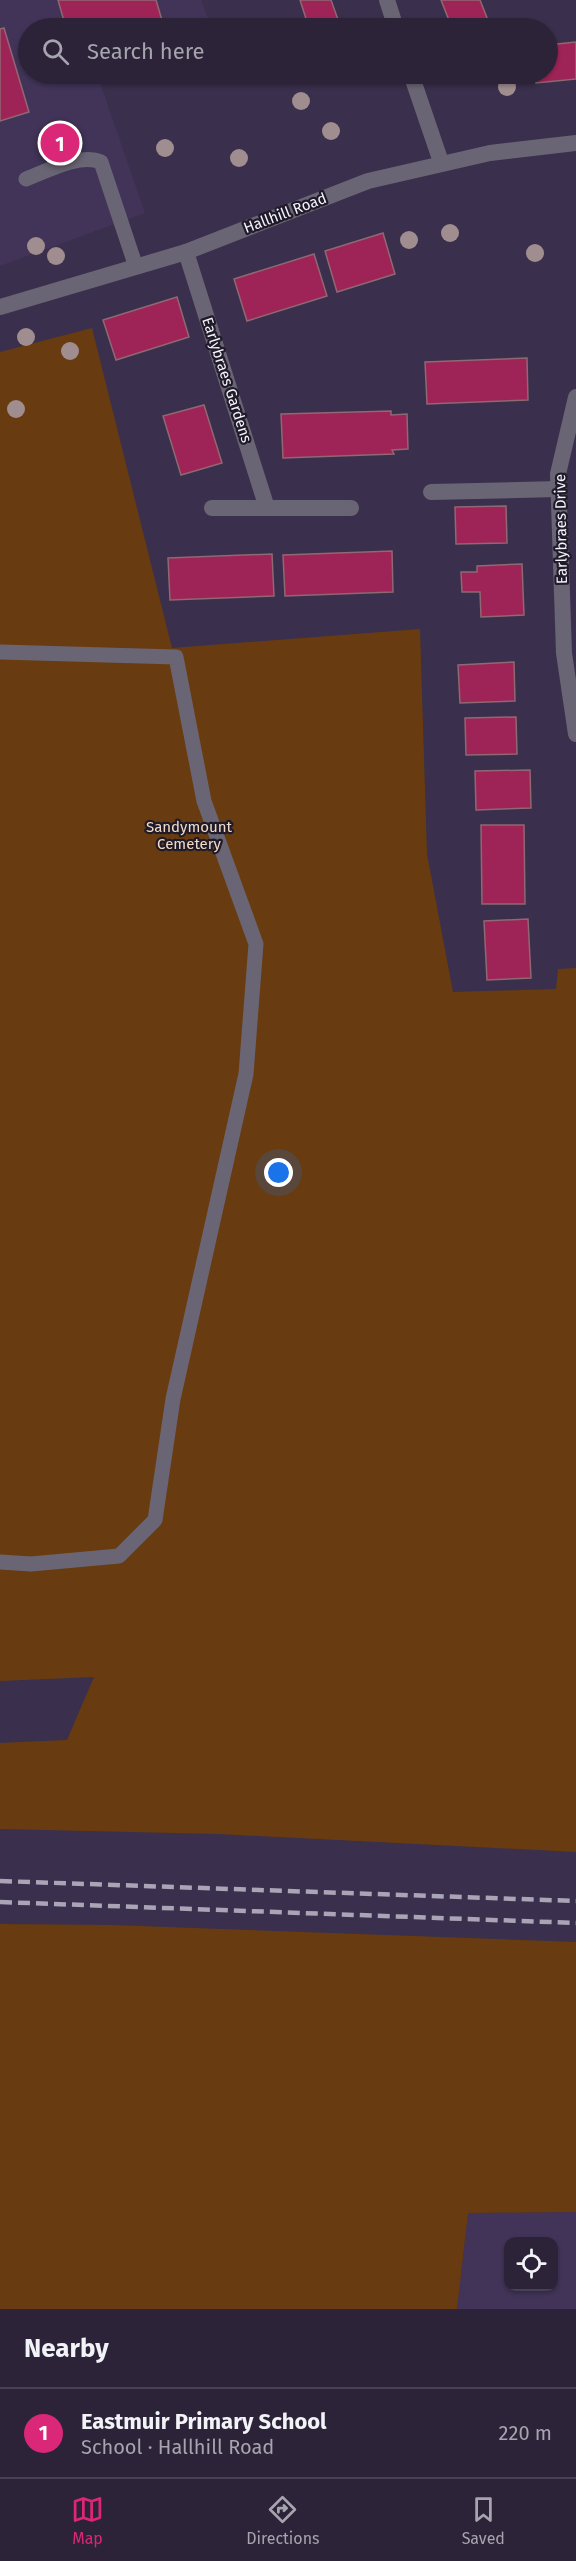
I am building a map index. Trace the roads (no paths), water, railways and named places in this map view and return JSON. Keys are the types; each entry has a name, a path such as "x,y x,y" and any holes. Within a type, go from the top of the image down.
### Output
{"street":[{"path":"387,0 393,18"},
{"path":"414,84 441,162"},
{"name":"Hallhill Road","path":"0,307 186,252 368,181 441,162 490,153 576,143"},
{"name":"Earlybraes Gardens","path":"186,252 267,508"},
{"name":"Earlybraes Drive","path":"576,397 558,474 564,653 576,734"},
{"path":"431,492 558,489"},
{"path":"212,508 351,508"}],"lane":[{"path":"26,179 75,161 94,159 101,162 136,267"},
{"path":"0,652 176,657 204,801 256,944 246,1074 173,1400 155,1520 119,1556 31,1564 0,1562"}],"railway":[{"path":"0,1881 576,1901"},
{"path":"0,1902 576,1923"}],"place":[{"name":"Eastmuir Primary School","path":"60,143"}],"park label":[{"name":"Sandymount Cemetery","path":"189,836"}]}
